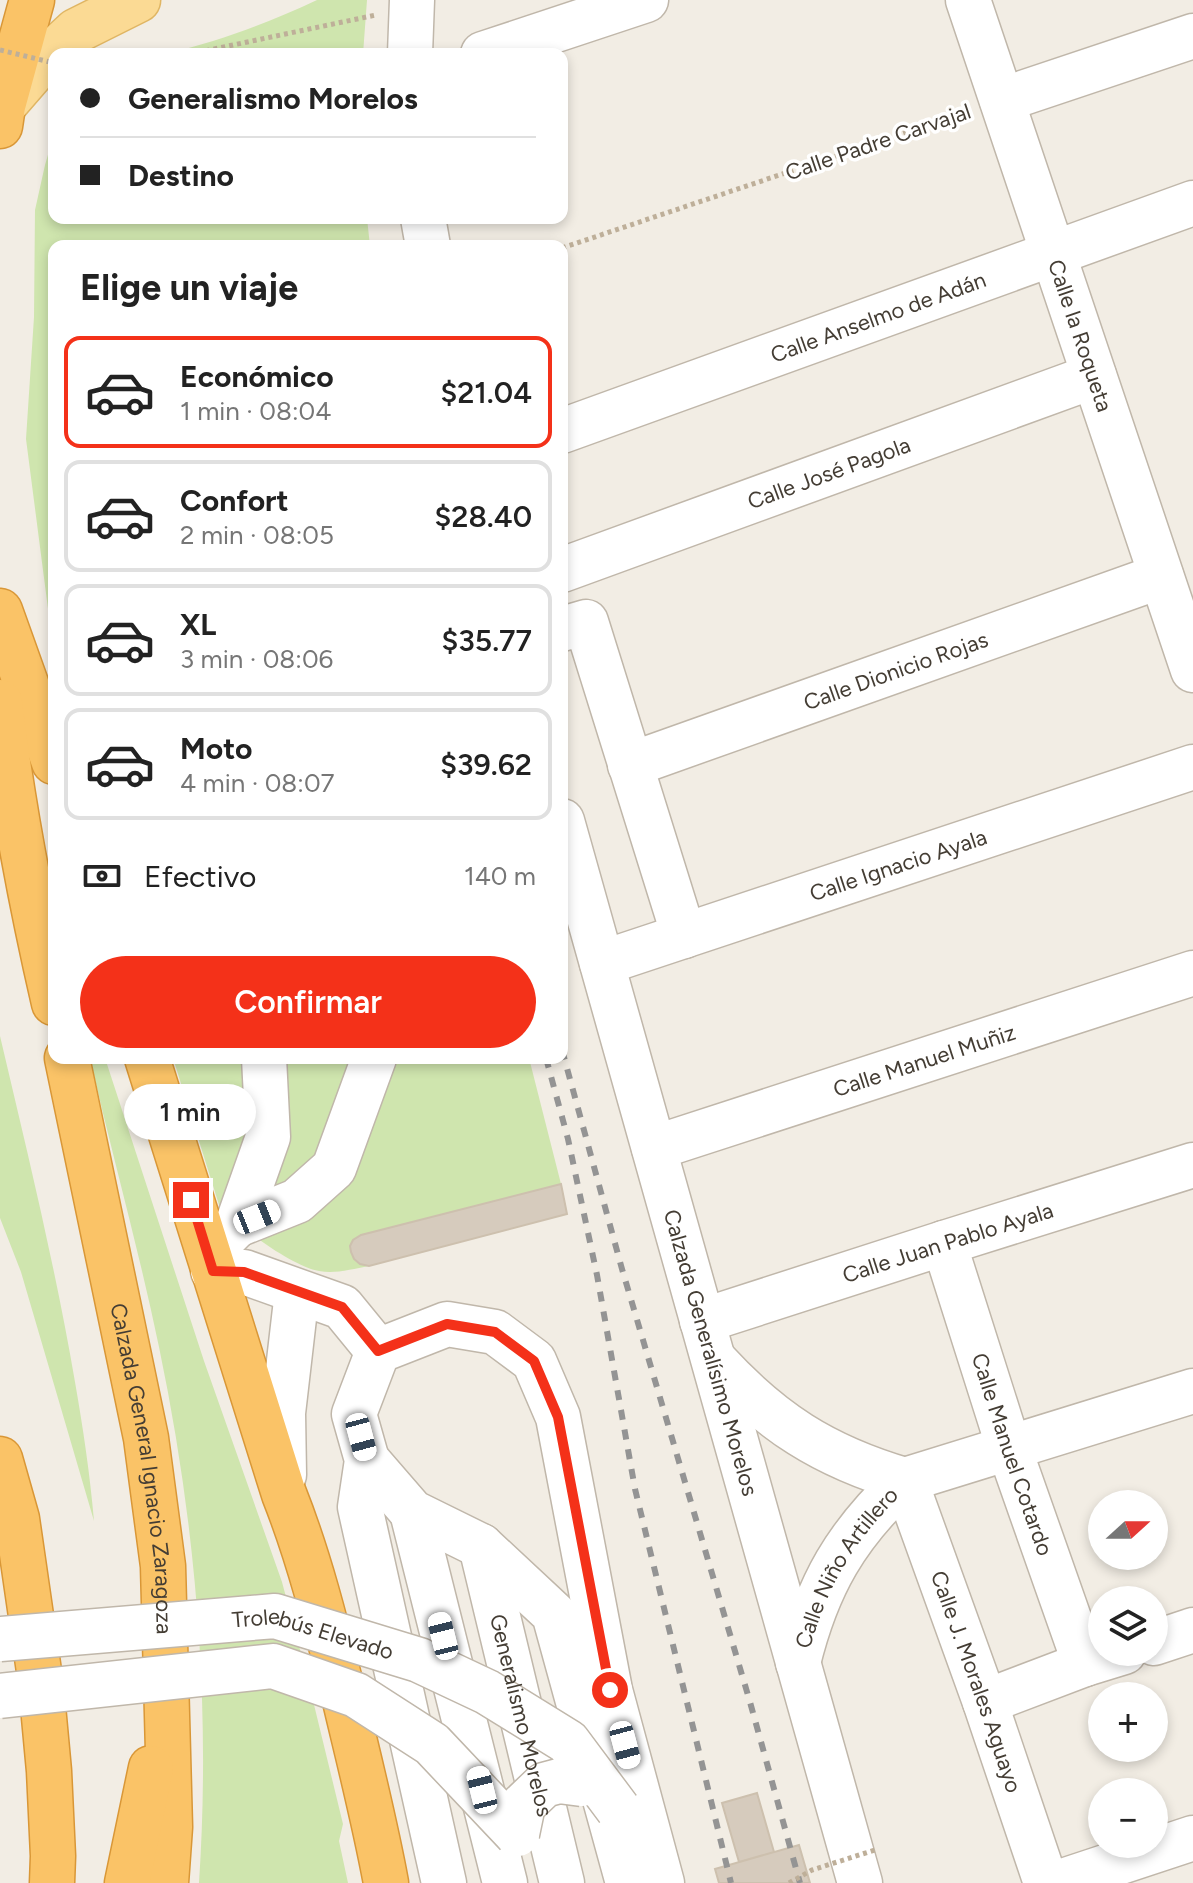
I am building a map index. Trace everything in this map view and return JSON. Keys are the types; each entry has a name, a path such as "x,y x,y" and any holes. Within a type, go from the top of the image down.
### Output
{"highway":[{"path":"2,116 32,0"},
{"path":"0,611 48,745"},
{"path":"0,702 33,913 48,977"},
{"name":"Calzada General Ignacio Zaragoza","path":"68,1064 146,1438 163,1566 170,1827 166,1883"},
{"path":"149,1064 219,1250 284,1494 299,1531 331,1646 386,1883"},
{"path":"0,1459 17,1519 41,1685 49,1771 52,1883"},
{"path":"127,1883 168,1691"}],"main road":[{"path":"58,48 76,31 138,0"},
{"path":"2,116 36,68 48,57"}],"street":[{"path":"501,48 646,0"},
{"name":"Calle la Roqueta","path":"968,0 1193,670"},
{"path":"395,6 408,48"},
{"path":"1002,100 1193,36"},
{"name":"Calle Anselmo de Adán","path":"568,429 1193,203"},
{"name":"Calle José Pagola","path":"568,568 1094,376"},
{"name":"Calle Dionicio Rojas","path":"630,765 1161,576"},
{"path":"568,627 586,622 684,936"},
{"name":"Calle Ignacio Ayala","path":"602,963 1193,767"},
{"name":"Calzada Generalísimo Morelos","path":"568,842 798,1663 869,1866"},
{"name":"Calle Manuel Muñiz","path":"654,1148 1193,973"},
{"path":"219,1250 268,1137 264,1064"},
{"path":"219,1250 297,1201 334,1168 372,1064"},
{"name":"Calle Juan Pablo Ayala","path":"707,1340 944,1243 1193,1165"},
{"name":"Calle Manuel Cotardo","path":"944,1243 1009,1448 1088,1623"},
{"path":"219,1250 244,1272 342,1307 378,1351 447,1324 495,1332 534,1361 558,1417 610,1690 662,1883"},
{"path":"284,1494 283,1413 297,1292"},
{"name":"Calle Niño Artillero","path":"707,1340 742,1390 775,1418 810,1442 862,1466 905,1480"},
{"name":"Generalismo Morelos","path":"378,1351 354,1414 367,1460 360,1507 444,1883"},
{"name":"Calle Niño Artillero","path":"798,1663 819,1596 834,1564 878,1505 905,1480 1193,1391"},
{"name":"Generalismo Morelos","path":"367,1460 412,1512 481,1546 554,1614 628,1883"},
{"name":"Calle J. Morales Aguayo","path":"905,1480 1046,1883"},
{"name":"Generalismo Morelos","path":"412,1512 505,1883"},
{"name":"Generalismo Morelos","path":"481,1546 562,1883"},
{"name":"Trolebús Elevado","path":"0,1639 275,1616 419,1660 487,1692 568,1742 618,1809"},
{"path":"1168,1638 1193,1630"},
{"path":"985,1702 1088,1664"},
{"name":"Trolebús Elevado","path":"0,1696 273,1666 356,1695 432,1744 532,1849 541,1883"},
{"path":"517,1834 523,1805 544,1785 559,1781 582,1784 618,1809 639,1883"},
{"path":"1057,1883 1193,1838"}],"path":[{"path":"216,48 395,6"},
{"path":"0,50 48,62"},
{"name":"Calle Padre Carvajal","path":"568,246 1002,100"},
{"path":"789,1883 812,1870 869,1866"}],"green space":[{"path":"317,0 367,0 363,48 188,48 244,31"},
{"path":"48,155 48,224 368,224 369,240 48,240 48,609 26,439 34,317 35,210"},
{"path":"0,1036 67,1338 94,1521 21,1272 0,1218"},
{"path":"91,1064 107,1064 204,1361 282,1582 343,1824 339,1841 348,1883 199,1883 203,1748 197,1614 183,1480 151,1311"},
{"path":"175,1064 531,1064 561,1184 361,1235 352,1244 351,1253 357,1261 369,1266 332,1272 319,1271 295,1262 267,1245 220,1208"}],"building":[{"path":"561,1184 567,1214 369,1266 360,1264 351,1252 353,1240 361,1235"},
{"path":"757,1793 774,1852 739,1862 722,1803"},
{"path":"799,1845 810,1883 719,1883 715,1869"}],"railway":[{"path":"548,1064 568,1139 597,1275 635,1489 731,1883"},
{"path":"566,1064 800,1883"}],"route":[{"path":"191,1200 213,1271 244,1272 342,1307 378,1351 447,1324 495,1332 534,1361 558,1417 610,1690"}]}
